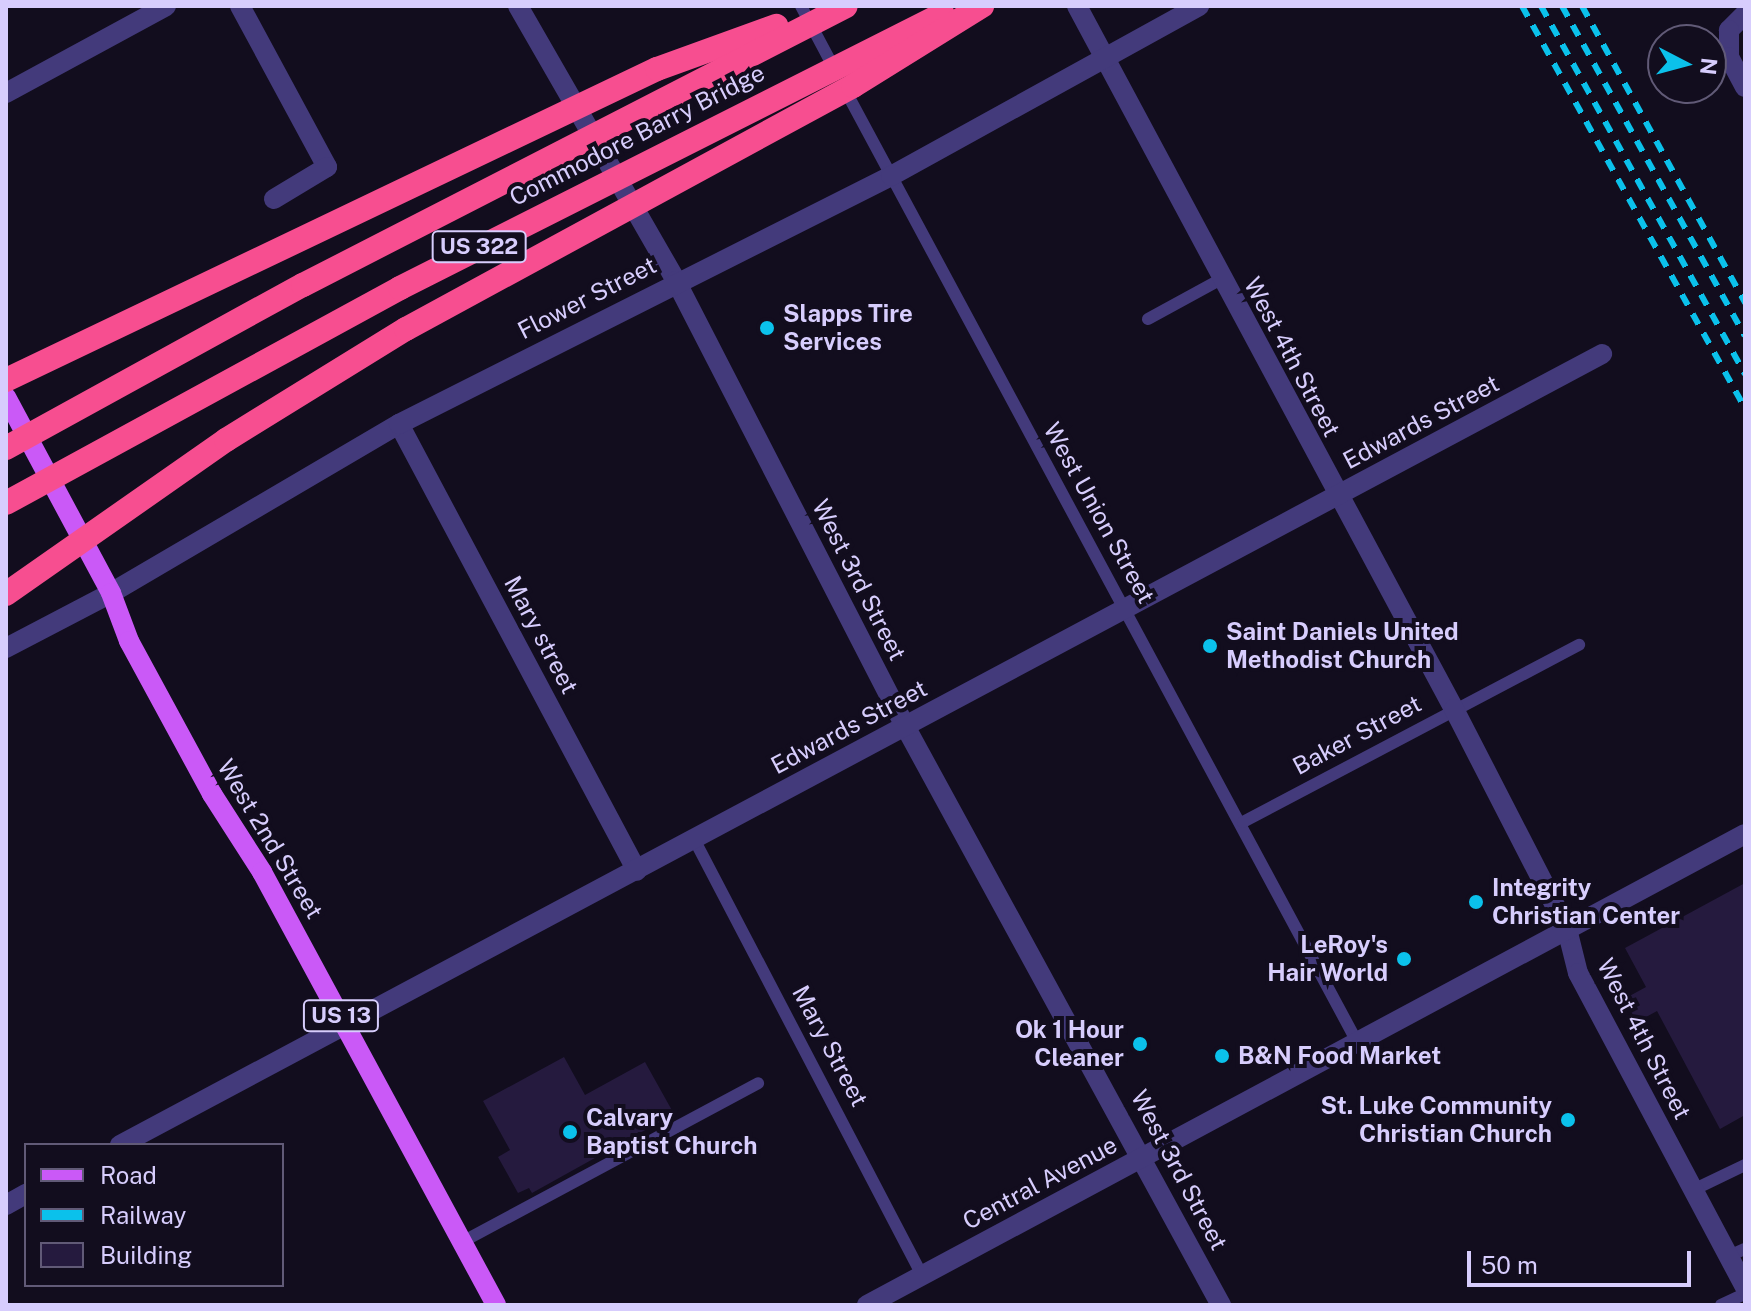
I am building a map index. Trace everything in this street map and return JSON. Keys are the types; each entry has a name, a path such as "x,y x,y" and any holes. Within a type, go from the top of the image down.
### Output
{"highway":[{"path":"6,380 657,69 831,6"},
{"name":"Commodore Barry Bridge","path":"6,448 331,271 846,6"},
{"name":"Commodore Barry Bridge","path":"6,503 400,288 959,6"},
{"path":"6,594 226,440 406,329 853,86 982,6"}],"main road":[{"name":"West 2nd Street","path":"6,397 111,593 129,641 212,794 262,872 496,1305"}],"street":[{"path":"6,93 166,6"},
{"path":"240,6 327,167 274,199"},
{"name":"West 3rd Street","path":"518,6 676,281 905,726 1144,1156 1221,1305"},
{"name":"West 4th Street","path":"1077,6 1337,496 1454,709 1567,929 1578,973 1693,1190 1737,1252 1745,1287"},
{"name":"Flower Street","path":"6,648 111,593 399,424 676,281 891,176 1104,55 1199,6"},
{"path":"1745,14 1729,30 1729,57 1745,87"},
{"name":"Edwards Street","path":"124,1143 347,1027 905,726 1127,611 1602,354"},
{"name":"Mary street","path":"399,424 637,871"},
{"name":"Central Avenue","path":"867,1305 1745,834"},
{"path":"6,1205 24,1195"}],"lane":[{"name":"West Union Street","path":"801,6 1243,822 1357,1042"},
{"path":"1148,319 1221,279"},
{"name":"Baker Street","path":"1243,822 1579,645"},
{"name":"Mary Street","path":"694,839 922,1275"},
{"path":"462,1242 758,1083"},
{"path":"1693,1190 1745,1165"},
{"path":"1721,1305 1745,1294"}],"building":[{"path":"1745,883 1745,1115 1720,1129 1657,1011 1637,1022 1624,999 1646,987 1625,948"},
{"name":"Calvary Baptist Church","path":"564,1057 585,1095 645,1062 674,1114 532,1193 529,1188 518,1193 498,1157 510,1150 483,1101"}],"railway":[{"path":"1522,6 1745,408"},
{"path":"1541,6 1745,374"},
{"path":"1562,6 1745,336"},
{"path":"1582,6 1745,303"}],"place":[{"name":"Slapps Tire Services","path":"767,328"},
{"name":"Saint Daniels United Methodist Church","path":"1210,646"},
{"name":"Integrity Christian Center","path":"1476,902"},
{"name":"LeRoy's Hair World","path":"1404,959"},
{"name":"Ok 1 Hour Cleaner","path":"1140,1044"},
{"name":"B&N Food Market","path":"1222,1056"},
{"name":"St. Luke Community Christian Church","path":"1568,1120"},
{"name":"Calvary Baptist Church","path":"570,1132"}]}
